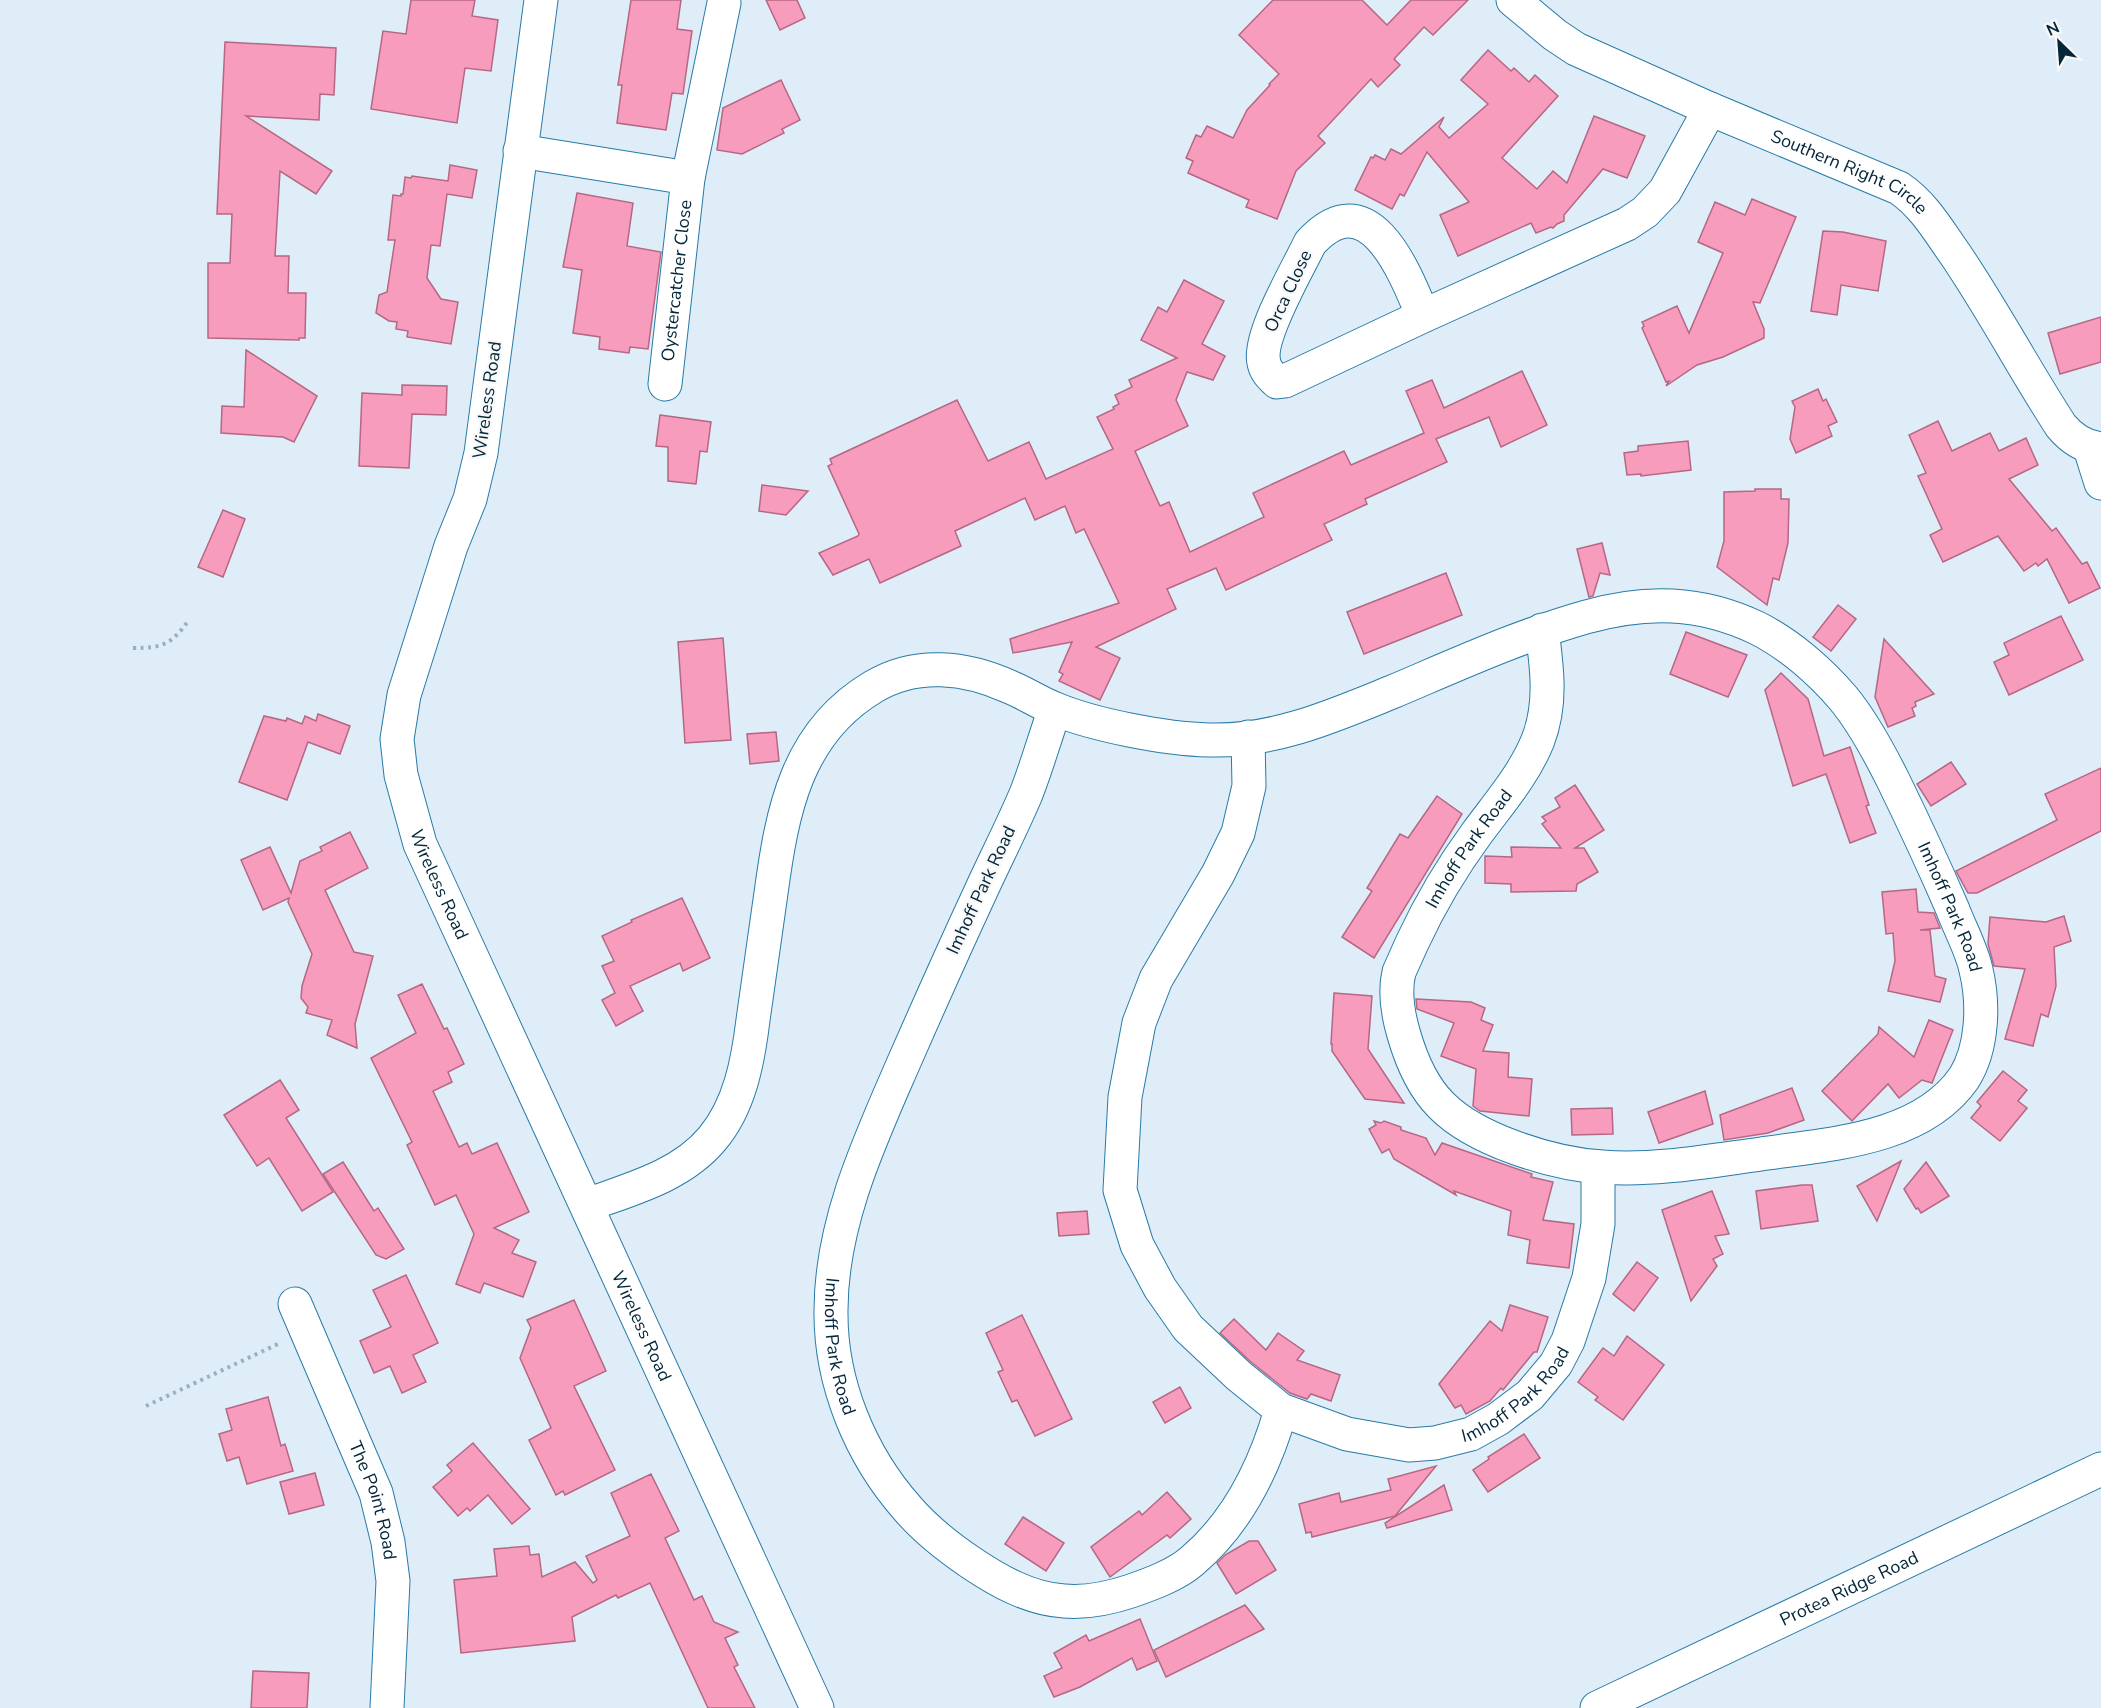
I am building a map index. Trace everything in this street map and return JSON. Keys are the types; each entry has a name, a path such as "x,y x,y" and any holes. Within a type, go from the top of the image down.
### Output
{"street":[{"name":"Wireless Road","path":"541,0 481,453 470,499 451,546 404,694 397,739 400,775 420,844 817,1708"},
{"name":"Southern Right Circle","path":"1513,0 1555,36 1576,49 1710,109 1899,188 1912,197 1924,210 1976,286 2061,426 2076,440 2096,448 2101,483"},
{"name":"Oystercatcher Close","path":"665,384 688,178 724,3"},
{"name":"Orca Close","path":"1423,316 1408,281 1384,241 1360,222 1345,220 1321,231 1310,243 1266,335 1263,362 1268,374 1277,382 1285,381 1627,224 1645,212 1665,191 1710,109"},
{"name":"Oystercatcher Close","path":"520,151 688,178"},
{"name":"Imhoff Park Road","path":"587,1205 659,1178 686,1162 712,1138 735,1102 751,1039 779,833 791,788 813,743 837,714 873,687 921,669 973,672 1017,689 1055,710 1115,727 1210,740 1248,737 1283,732 1325,720 1542,630 1604,612 1648,605 1698,608 1759,629 1802,658 1846,701 1879,753 1929,851 1976,967 1981,1020 1976,1055 1961,1083 1935,1107 1906,1124 1866,1137 1814,1147 1701,1162 1642,1167 1598,1167 1508,1146 1469,1127 1440,1105 1421,1077 1406,1043 1396,1004 1399,971 1428,910 1471,841 1526,766 1539,738 1546,715 1548,693 1542,630"},
{"name":"Imhoff Park Road","path":"1055,710 1025,795 947,963 865,1153 837,1249 831,1309 835,1368 854,1423 876,1467 908,1510 944,1544 985,1572 1028,1594 1064,1602 1107,1599 1150,1585 1190,1563 1216,1537 1259,1472 1272,1442 1281,1410"},
{"name":"Imhoff Park Road","path":"1248,737 1249,786 1238,833 1218,874 1156,979 1139,1023 1125,1097 1120,1190 1137,1245 1160,1288 1188,1328 1239,1376 1281,1410 1347,1434 1409,1445 1435,1443 1471,1434 1498,1419 1530,1395 1556,1364 1568,1341 1589,1278 1598,1224 1598,1167"},
{"name":"The Point Road","path":"300,1317 376,1492 388,1542 393,1581 387,1708"},
{"name":"Protea Ridge Road","path":"1597,1708 2101,1469"}],"path":[{"path":"133,648 151,648 175,639 188,621"},
{"path":"146,1406 300,1317"}],"building":[{"path":"411,0 475,0 472,16 498,20 491,71 465,68 457,123 371,109 383,31 406,34"},
{"path":"631,0 681,0 677,29 692,31 683,94 672,93 666,130 617,123 622,85 618,85"},
{"path":"766,0 797,0 805,18 780,30"},
{"path":"1273,0 1362,0 1387,25 1411,0 1468,0 1433,35 1424,27 1394,59 1400,65 1378,87 1371,79 1318,136 1325,143 1296,171 1277,219 1246,207 1249,200 1188,173 1193,161 1186,158 1196,135 1201,137 1207,126 1233,138 1247,110 1279,74 1239,35"},
{"path":"225,42 336,48 334,95 320,94 319,120 246,116 332,171 316,194 280,171 275,256 289,256 288,293 306,293 305,338 299,338 299,340 208,338 208,263 230,263 232,214 217,214"},
{"path":"1488,50 1511,71 1514,68 1529,82 1535,75 1558,96 1502,158 1537,189 1553,171 1567,183 1594,116 1645,136 1627,178 1603,169 1564,215 1564,221 1553,228 1536,233 1531,223 1458,256 1440,215 1469,202 1427,152 1404,196 1400,194 1392,209 1355,190 1371,157 1375,155 1385,160 1391,149 1401,154 1444,117 1439,127 1449,138 1488,104 1461,80"},
{"path":"781,80 800,120 782,129 784,133 742,154 717,150 723,108"},
{"path":"450,165 477,170 472,198 447,194 440,246 431,245 427,278 441,299 458,302 451,344 407,337 408,331 396,329 397,322 389,321 376,313 379,295 387,292 395,240 388,240 393,195 403,194 405,177 448,181"},
{"path":"577,193 633,203 627,246 661,252 648,349 630,347 629,353 599,349 600,337 573,333 582,270 563,267"},
{"path":"1752,199 1796,217 1760,303 1753,302 1764,329 1764,338 1723,357 1697,365 1666,386 1669,381 1666,382 1642,328 1644,326 1642,322 1677,306 1689,333 1723,253 1698,242 1715,202 1745,215"},
{"path":"1823,231 1843,232 1886,241 1878,291 1841,285 1837,315 1811,311"},
{"path":"1184,280 1224,301 1202,344 1225,356 1213,380 1187,372 1176,400 1188,426 1135,451 1160,506 1169,502 1190,552 1264,517 1253,493 1344,451 1351,465 1424,433 1406,391 1432,380 1444,408 1522,371 1547,425 1501,447 1489,417 1436,439 1447,462 1365,499 1367,504 1324,524 1332,540 1226,590 1216,568 1167,589 1176,609 1096,647 1120,658 1100,700 1059,681 1063,674 1059,672 1072,642 1013,653 1010,639 1119,603 1084,529 1076,533 1065,506 1035,520 1025,498 955,531 961,546 880,583 869,559 833,575 819,553 859,534 828,466 832,464 830,459 957,400 988,461 1029,442 1046,479 1113,449 1097,417 1119,404 1115,395 1132,387 1129,380 1177,358 1141,340 1158,307 1167,312"},
{"path":"2101,317 2101,362 2060,374 2048,333"},
{"path":"246,350 317,396 294,442 283,437 221,433 222,406 244,407"},
{"path":"402,385 447,386 446,415 412,414 409,468 359,466 362,393 402,395"},
{"path":"1818,389 1823,401 1826,399 1837,422 1828,426 1832,436 1796,453 1790,439 1795,407 1792,401"},
{"path":"660,415 711,422 707,452 700,451 696,484 668,481 668,447 656,446"},
{"path":"1938,421 1952,451 1990,433 1999,451 2026,438 2038,465 2009,479 2052,531 2056,528 2082,564 2087,562 2100,588 2069,603 2047,559 2038,566 2036,563 2024,571 1998,536 1943,562 1930,535 1942,529 1918,476 1926,473 1909,435"},
{"path":"1688,441 1691,470 1641,476 1641,474 1627,475 1624,453 1638,451 1638,446"},
{"path":"762,485 808,491 786,515 759,511"},
{"path":"1755,489 1781,489 1781,499 1789,499 1788,543 1779,580 1773,578 1767,605 1717,567 1724,541 1724,492 1755,491"},
{"path":"223,510 245,519 223,577 198,567"},
{"path":"1602,543 1610,575 1600,573 1593,596 1589,597 1577,549"},
{"path":"1446,573 1462,615 1364,654 1347,612"},
{"path":"1838,605 1856,619 1831,651 1813,637"},
{"path":"2061,616 2083,660 2009,695 1994,662 2009,655 2004,643"},
{"path":"1686,632 1747,655 1728,697 1670,674"},
{"path":"723,638 731,740 685,743 678,642"},
{"path":"1884,639 1934,694 1915,702 1916,706 1912,708 1915,716 1888,727 1875,697"},
{"path":"1781,673 1808,699 1824,756 1850,747 1876,833 1850,843 1826,774 1793,786 1765,690"},
{"path":"318,714 350,726 340,754 308,742 287,800 239,782 264,716 286,721 287,718 302,724 305,716 316,721"},
{"path":"776,732 779,761 750,764 747,734"},
{"path":"1951,762 1966,784 1931,806 1917,784"},
{"path":"2101,768 2101,831 1977,893 1968,893 1956,871 2057,820 2045,794"},
{"path":"1575,785 1604,830 1575,848 1584,848 1598,872 1577,884 1576,891 1511,892 1511,884 1485,883 1485,856 1512,857 1511,847 1561,848 1542,824 1546,821 1542,817 1560,807 1555,798"},
{"path":"1437,796 1462,814 1374,958 1342,937 1372,891 1367,888 1400,834 1408,838"},
{"path":"350,832 368,868 325,890 354,952 373,956 355,1024 357,1048 327,1035 332,1020 306,1013 308,1007 301,998 302,986 312,954 288,902 289,898 263,910 241,860 270,847 291,893 300,861 322,851 320,847"},
{"path":"1916,889 1918,912 1934,913 1940,928 1920,930 1930,930 1935,976 1946,979 1940,1002 1888,991 1895,961 1893,933 1886,934 1882,892"},
{"path":"682,898 710,958 683,971 680,963 630,986 643,1011 616,1026 602,1000 615,993 602,966 614,961 602,936 632,922 631,920"},
{"path":"2064,916 2071,941 2054,947 2056,986 2048,1017 2041,1014 2033,1046 2005,1039 2025,969 1994,966 1988,944 1990,917 2046,922"},
{"path":"422,984 464,1064 448,1072 452,1082 433,1091 459,1147 467,1143 472,1154 497,1143 529,1212 494,1228 519,1240 512,1253 536,1262 523,1297 484,1283 480,1293 456,1284 474,1234 456,1195 435,1205 407,1145 412,1142 371,1058 416,1033 398,995"},
{"path":"1334,993 1372,996 1368,1049 1404,1103 1365,1099 1332,1051"},
{"path":"1416,999 1471,1002 1485,1008 1481,1020 1493,1025 1483,1051 1509,1053 1508,1077 1532,1079 1529,1116 1480,1111 1473,1106 1476,1069 1441,1056 1454,1023 1417,1009"},
{"path":"1929,1020 1953,1030 1932,1083 1922,1080 1899,1098 1888,1084 1852,1121 1822,1091 1878,1034 1879,1027 1914,1057"},
{"path":"2003,1071 2027,1090 2018,1101 2027,1108 2000,1141 1971,1118 1981,1106 1977,1102"},
{"path":"280,1080 299,1110 286,1118 333,1192 302,1211 269,1158 257,1166 224,1115"},
{"path":"1792,1088 1804,1120 1768,1133 1724,1140 1720,1115"},
{"path":"1705,1091 1713,1124 1659,1143 1648,1112"},
{"path":"1612,1108 1613,1134 1572,1135 1571,1109"},
{"path":"1374,1121 1381,1123 1384,1121 1401,1127 1401,1130 1426,1138 1435,1155 1442,1143 1532,1174 1531,1177 1553,1182 1543,1220 1574,1224 1569,1268 1527,1263 1530,1240 1508,1235 1511,1211 1454,1191 1456,1195 1394,1159 1389,1149 1382,1153 1369,1129 1376,1125"},
{"path":"1901,1161 1877,1221 1857,1186"},
{"path":"343,1162 374,1211 378,1208 404,1249 386,1259 376,1255 323,1174"},
{"path":"1926,1162 1949,1196 1921,1213 1904,1189"},
{"path":"1812,1185 1818,1221 1761,1229 1756,1191"},
{"path":"1712,1191 1729,1234 1715,1236 1723,1254 1713,1259 1717,1266 1691,1301 1662,1210"},
{"path":"1087,1211 1089,1234 1059,1236 1057,1213"},
{"path":"1637,1262 1658,1278 1634,1311 1613,1294"},
{"path":"406,1275 438,1343 413,1355 426,1382 402,1393 390,1366 374,1373 360,1341 391,1327 373,1290"},
{"path":"574,1300 606,1371 574,1386 615,1470 565,1495 563,1491 556,1495 529,1440 551,1428 520,1358 531,1328 527,1320"},
{"path":"1510,1305 1548,1317 1537,1352 1534,1352 1503,1390 1501,1388 1490,1401 1466,1414 1461,1405 1455,1408 1439,1384 1490,1321 1502,1331"},
{"path":"1022,1315 1072,1419 1035,1436 1017,1400 1012,1402 998,1372 1003,1370 986,1333"},
{"path":"1234,1319 1266,1350 1278,1333 1304,1351 1297,1360 1340,1375 1331,1401 1311,1394 1307,1399 1290,1393 1251,1362 1220,1333"},
{"path":"1627,1336 1664,1365 1623,1420 1595,1400 1598,1397 1578,1382 1603,1348 1614,1356"},
{"path":"1180,1387 1191,1408 1165,1423 1153,1402"},
{"path":"268,1397 281,1446 285,1444 293,1471 247,1484 239,1457 227,1461 219,1434 232,1430 226,1409"},
{"path":"1524,1434 1540,1458 1488,1492 1473,1470 1489,1459 1488,1457"},
{"path":"473,1443 530,1509 512,1524 488,1495 470,1511 467,1508 458,1516 433,1487 452,1471 447,1465"},
{"path":"1436,1466 1395,1516 1312,1537 1311,1532 1306,1533 1299,1504 1339,1493 1341,1502 1391,1490 1388,1479"},
{"path":"315,1473 324,1505 289,1514 280,1482"},
{"path":"651,1474 679,1531 665,1538 694,1600 702,1596 714,1622 738,1632 725,1638 738,1665 734,1667 755,1708 708,1708 650,1583 618,1598 616,1595 572,1617 575,1641 461,1653 454,1580 497,1576 494,1549 529,1546 530,1555 539,1554 542,1577 575,1562 593,1583 597,1580 586,1556 630,1536 611,1493"},
{"path":"1444,1485 1452,1510 1387,1528 1385,1523"},
{"path":"1167,1492 1191,1519 1170,1538 1167,1535 1110,1577 1091,1547 1139,1511 1142,1515"},
{"path":"1023,1517 1064,1543 1046,1571 1005,1544"},
{"path":"1249,1541 1258,1541 1276,1570 1236,1594 1217,1563 1225,1555"},
{"path":"1245,1605 1264,1629 1166,1677 1154,1650"},
{"path":"1140,1619 1157,1661 1137,1670 1132,1658 1080,1687 1054,1697 1044,1676 1062,1668 1054,1653 1086,1635 1089,1641"},
{"path":"253,1671 309,1673 307,1708 251,1708"}]}
